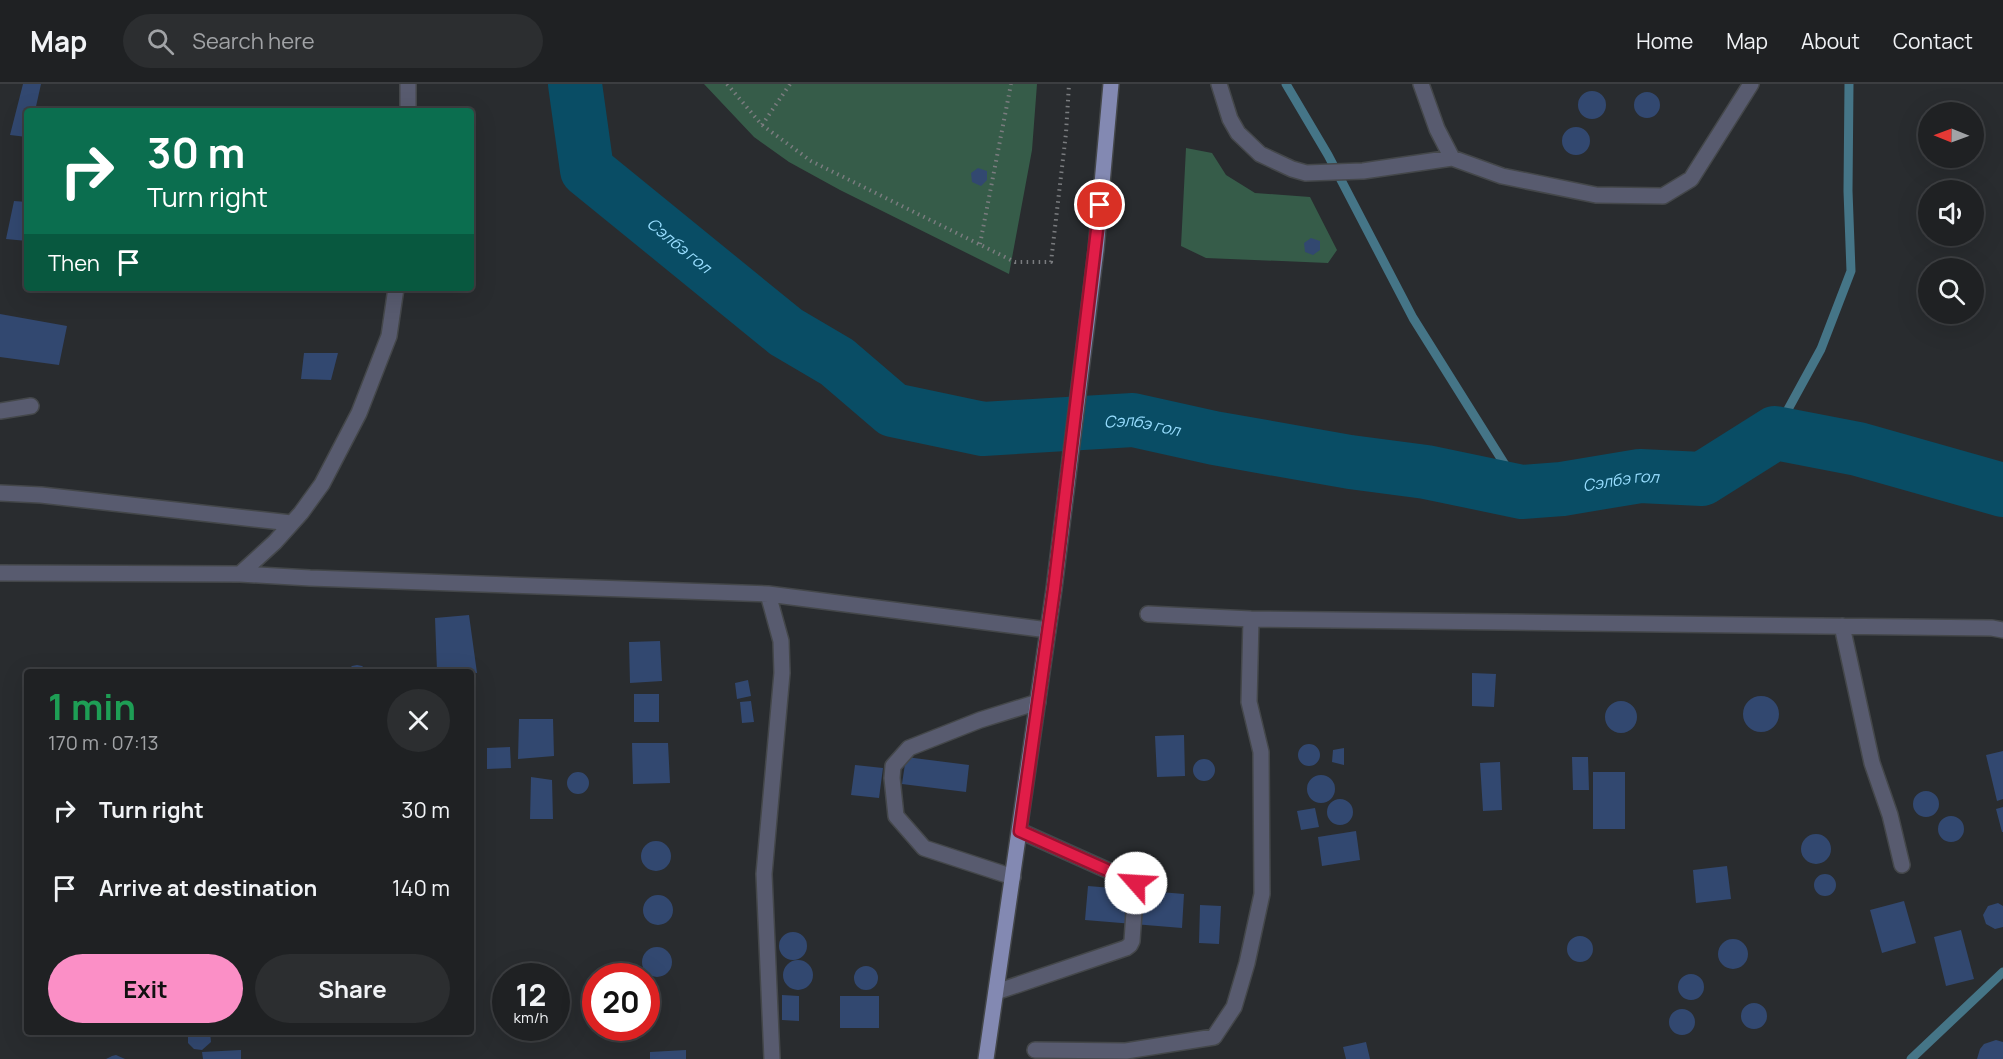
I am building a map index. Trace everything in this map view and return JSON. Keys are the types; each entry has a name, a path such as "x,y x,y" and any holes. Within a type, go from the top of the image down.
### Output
{"main road":[{"path":"986,1059 1054,589 1096,250 1111,84"}],"street":[{"path":"408,84 408,108"},
{"path":"1219,84 1230,119 1238,133 1249,145 1278,163 1306,173 1363,171 1452,158 1502,176 1596,195 1663,195 1691,179 1751,84"},
{"path":"1421,84 1437,129 1452,158"},
{"path":"240,574 275,542 322,484 359,413 389,336 396,291"},
{"path":"0,411 31,406"},
{"path":"0,493 41,495 291,524"},
{"path":"0,573 240,574 322,579 768,594 1048,630"},
{"path":"768,594 781,641 782,673 764,874 772,1059"},
{"path":"1148,614 1251,619 1992,628 2003,630"},
{"path":"1035,1050 1126,1051 1214,1037 1234,1007 1247,963 1262,894 1261,752 1249,702 1251,619"},
{"path":"1842,626 1872,763 1890,815 1902,865"},
{"path":"1013,877 924,848 896,816 893,766 909,748 980,720 1038,702"},
{"path":"996,992 1126,948 1132,941 1136,883 1020,831"}],"path":[{"path":"727,84 762,125 811,161 1015,262 1051,262 1066,133 1069,84"},
{"path":"762,125 790,84"},
{"path":"980,244 1011,84"}],"green space":[{"path":"704,84 1037,84 1032,150 1009,274 840,190 789,162 754,137"},
{"path":"1186,148 1212,153 1226,175 1255,193 1310,197 1337,250 1328,263 1206,258 1181,246"}],"building":[{"path":"23,84 41,84 36,108 24,108 24,137 10,135"},
{"path":"1592,91 1602,95 1606,105 1602,115 1592,119 1582,115 1578,105 1582,95"},
{"path":"1647,92 1657,95 1660,105 1657,115 1647,118 1637,115 1634,105 1637,95"},
{"path":"1576,127 1586,131 1590,141 1586,151 1576,155 1566,151 1562,141 1566,131"},
{"path":"978,168 987,171 987,180 981,186 972,182 971,173"},
{"path":"14,201 24,202 24,241 6,239"},
{"path":"1311,238 1320,241 1320,250 1313,255 1305,252 1304,243"},
{"path":"0,314 67,326 59,365 0,357"},
{"path":"304,353 338,353 331,380 301,379"},
{"path":"469,615 477,673 474,673 474,669 437,669 435,618"},
{"path":"660,641 662,681 630,683 629,642"},
{"path":"352,666 362,666 366,669 349,669"},
{"path":"1472,673 1496,674 1494,707 1472,706"},
{"path":"748,680 751,696 737,699 735,683"},
{"path":"634,694 659,694 659,722 634,722"},
{"path":"1761,696 1774,701 1779,714 1774,727 1761,732 1748,727 1743,714 1748,701"},
{"path":"751,701 754,722 742,723 740,702"},
{"path":"1621,701 1632,706 1637,717 1632,728 1621,733 1610,728 1605,717 1610,706"},
{"path":"519,719 553,719 554,756 518,759"},
{"path":"1184,735 1185,776 1157,777 1155,736"},
{"path":"632,743 668,743 670,783 633,784"},
{"path":"1309,744 1317,747 1320,755 1317,763 1309,766 1301,763 1298,755 1301,747"},
{"path":"510,747 511,768 487,769 487,748"},
{"path":"1344,748 1344,765 1332,762 1333,750"},
{"path":"2003,751 2003,799 1997,801 1986,755"},
{"path":"906,757 969,765 966,792 902,784"},
{"path":"1572,757 1588,757 1589,790 1573,790"},
{"path":"1204,759 1212,762 1215,770 1212,778 1204,781 1196,778 1193,770 1196,762"},
{"path":"1500,762 1502,810 1483,811 1480,763"},
{"path":"855,765 883,768 879,798 851,795"},
{"path":"574,772 582,772 589,779 589,787 582,794 574,794 567,787 567,779"},
{"path":"1593,772 1625,772 1625,829 1593,829"},
{"path":"1321,775 1331,779 1335,789 1331,799 1321,803 1311,799 1307,789 1311,779"},
{"path":"531,777 552,780 553,819 530,819"},
{"path":"1926,791 1935,795 1939,804 1935,813 1926,817 1917,813 1913,804 1917,795"},
{"path":"1340,799 1349,803 1353,812 1349,821 1340,825 1331,821 1327,812 1331,803"},
{"path":"2003,807 2003,832 2002,832 1996,809"},
{"path":"1315,808 1319,827 1301,830 1297,811"},
{"path":"1951,816 1960,820 1964,829 1960,838 1951,842 1942,838 1938,829 1942,820"},
{"path":"1356,831 1360,860 1322,866 1318,837"},
{"path":"1816,834 1822,835 1830,843 1830,855 1822,863 1816,864 1810,863 1802,855 1801,849 1802,843 1810,835"},
{"path":"656,841 662,842 670,850 670,862 662,870 656,871 650,870 642,862 641,856 642,850 650,842"},
{"path":"1727,866 1731,899 1696,903 1693,870"},
{"path":"1825,874 1833,877 1836,885 1833,893 1825,896 1817,893 1814,885 1817,877"},
{"path":"1088,886 1184,894 1182,928 1085,920"},
{"path":"658,895 664,896 672,904 672,916 664,924 658,925 652,924 644,916 643,910 644,904 652,896"},
{"path":"1904,901 1916,943 1882,953 1870,910"},
{"path":"1998,903 2003,906 2003,927 1995,929 1986,924 1983,915 1988,906"},
{"path":"1200,905 1221,906 1219,944 1199,943"},
{"path":"1961,930 1974,979 1946,986 1934,937"},
{"path":"793,932 803,936 807,946 803,956 793,960 783,956 779,946 783,936"},
{"path":"1580,936 1589,940 1593,949 1589,958 1580,962 1571,958 1567,949 1571,940"},
{"path":"1733,939 1739,940 1747,948 1747,960 1739,968 1733,969 1727,968 1719,960 1718,954 1719,948 1727,940"},
{"path":"651,948 663,948 671,956 671,968 663,976 660,976 660,963 642,963 643,956"},
{"path":"798,960 804,961 812,969 812,981 804,989 798,990 792,989 784,981 783,975 784,969 792,961"},
{"path":"866,966 874,970 878,978 874,986 866,990 858,986 854,978 858,970"},
{"path":"1691,974 1700,978 1704,987 1700,996 1691,1000 1682,996 1678,987 1682,978"},
{"path":"782,995 799,996 799,1021 782,1020"},
{"path":"840,996 879,996 879,1028 840,1028"},
{"path":"1754,1003 1763,1007 1767,1016 1763,1025 1754,1029 1745,1025 1741,1016 1745,1007"},
{"path":"1682,1009 1691,1013 1695,1022 1691,1031 1682,1035 1673,1031 1669,1022 1673,1013"},
{"path":"188,1035 210,1035 211,1042 202,1050 194,1049 188,1043"},
{"path":"1996,1040 2003,1042 2003,1059 1977,1059 1984,1044"},
{"path":"1366,1042 1370,1059 1346,1059 1343,1047"},
{"path":"241,1050 241,1059 203,1059 202,1052"},
{"path":"686,1050 686,1059 650,1059 650,1052"},
{"path":"116,1055 125,1059 106,1059 112,1056"}],"waterway":[{"name":"Сэлбэ гол","path":"575,84 587,170 786,332 837,362 893,410 983,429 1133,420 1214,438 1350,462 1426,472 1522,492 1562,489 1640,476 1702,479 1775,433 1858,449 2003,490"},
{"path":"1286,84 1328,155 1413,318 1522,492"},
{"name":"Сэлбэ гол","path":"1775,433 1821,349 1851,271 1848,191 1849,84"},
{"path":"1911,1059 2003,972"}],"route":[{"path":"1100,205 1054,589 1020,831 1136,883"}]}
